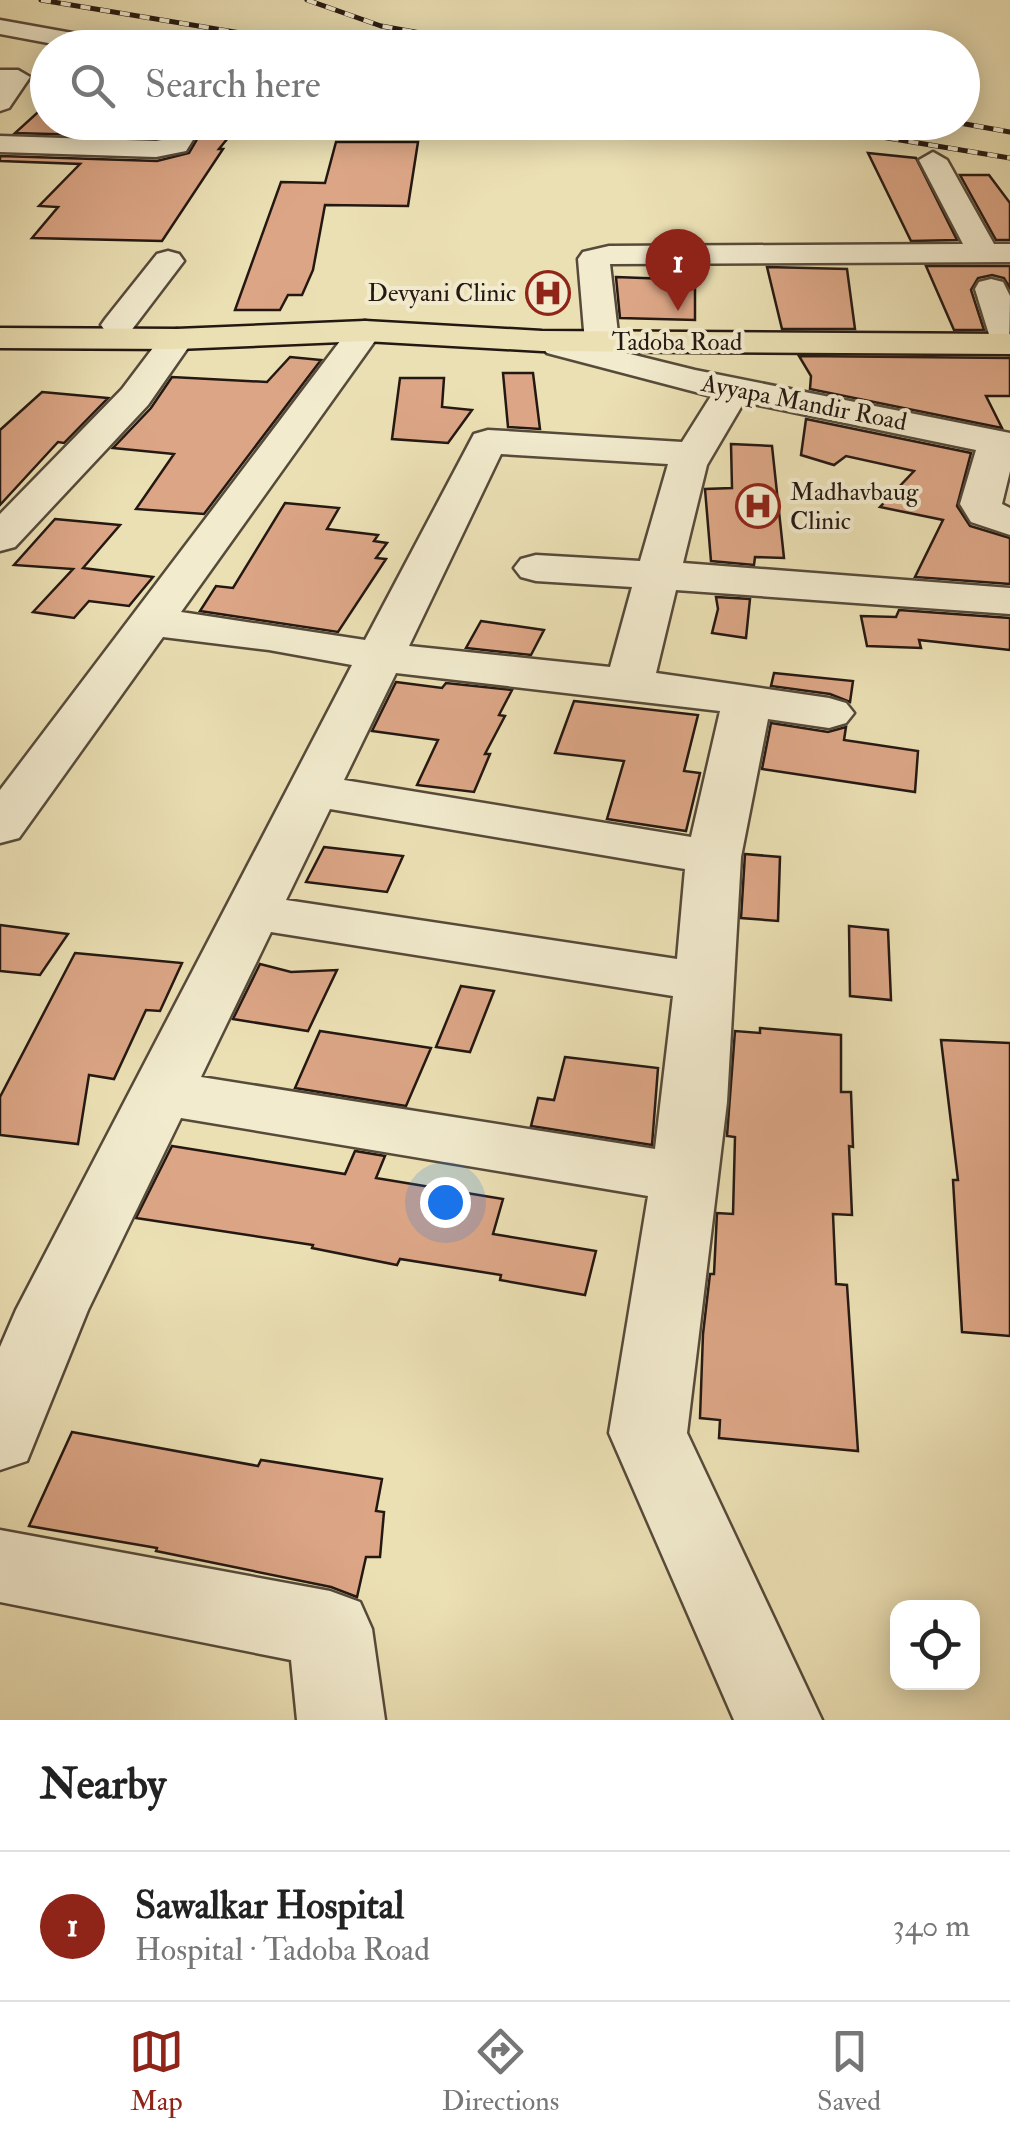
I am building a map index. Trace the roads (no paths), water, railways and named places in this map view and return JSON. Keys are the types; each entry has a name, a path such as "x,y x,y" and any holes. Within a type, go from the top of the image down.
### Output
{"main road":[{"name":"Tadoba Road","path":"0,324 307,325 355,332"},
{"name":"Tadoba Road","path":"0,338 177,339 355,332 542,341 1010,344"}],"street":[{"path":"0,27 30,32"},
{"path":"0,103 6,72 30,36"},
{"path":"0,113 30,114"},
{"path":"0,144 166,148 179,140"},
{"path":"13,173 42,145"},
{"path":"934,160 996,252"},
{"path":"602,342 594,259 608,255 996,252"},
{"path":"118,324 168,260"},
{"path":"991,289 1010,344"},
{"path":"0,827 355,332"},
{"path":"0,538 134,397 177,339"},
{"name":"Ayyapa Mandir Road","path":"542,341 733,389 1004,444"},
{"path":"629,683 687,465 733,389"},
{"path":"0,1438 23,1324 161,1093 488,442 694,454"},
{"path":"1004,444 981,504 986,514 1010,522"},
{"path":"536,568 1010,601"},
{"path":"150,622 269,636 382,657 629,683 828,713"},
{"path":"748,701 714,857 696,1102 648,1434 778,1720"},
{"path":"312,790 714,857"},
{"path":"252,912 704,982"},
{"path":"161,1093 684,1178"},
{"path":"0,1566 330,1629 341,1720"}],"railway":[{"path":"41,0 223,30"},
{"path":"307,0 403,30"},
{"path":"980,127 1010,132"},
{"path":"900,140 1010,158"}],"place":[{"name":"Devyani Clinic","path":"548,293"},
{"name":"Sawalkar Hospital","path":"678,311"},
{"name":"Madhavbaug Clinic","path":"758,506"}]}
